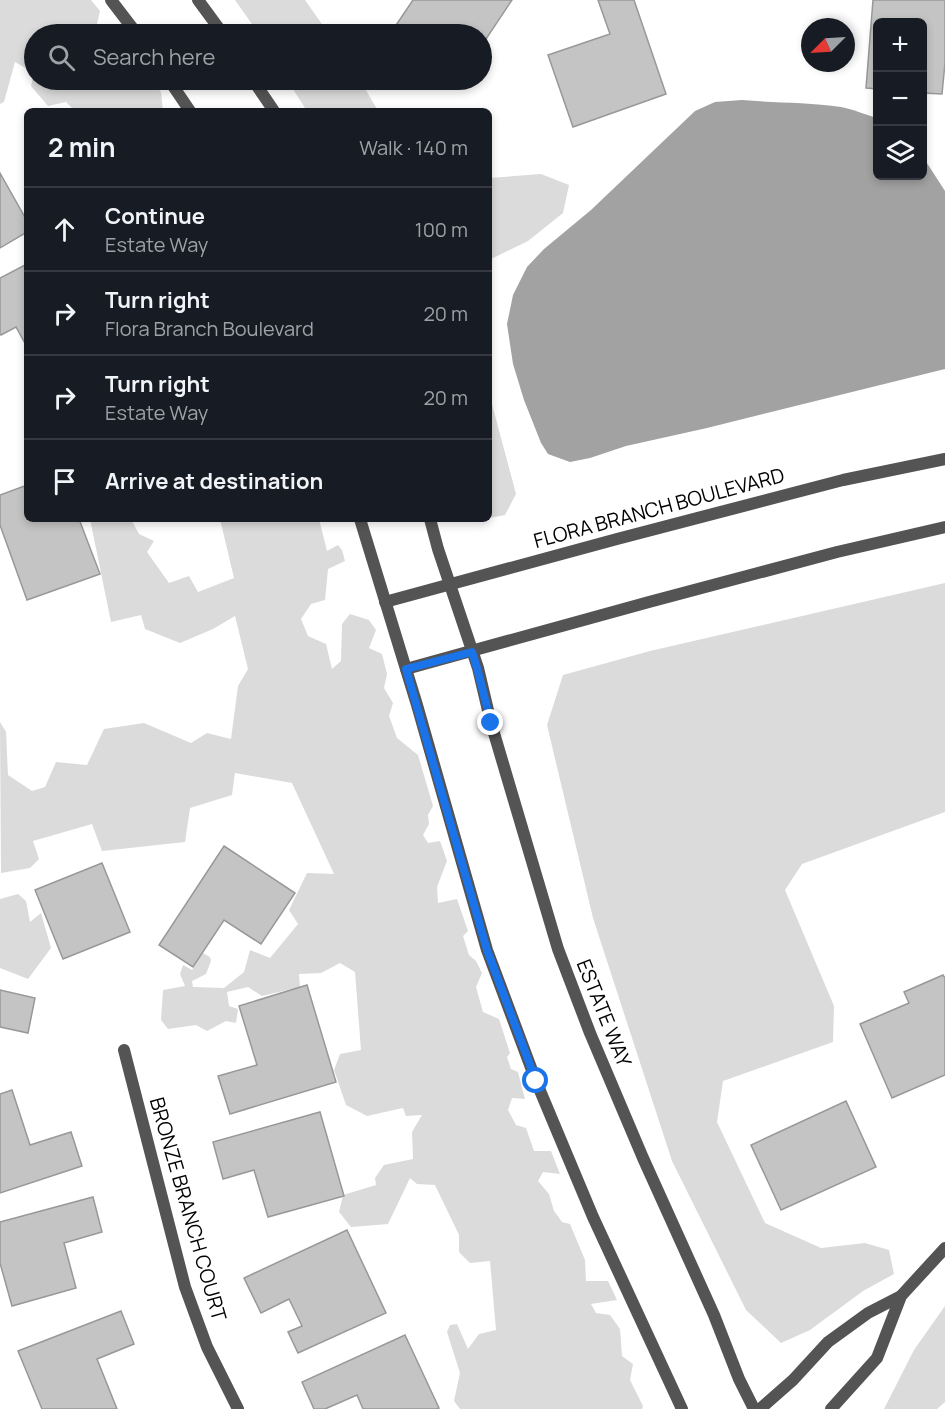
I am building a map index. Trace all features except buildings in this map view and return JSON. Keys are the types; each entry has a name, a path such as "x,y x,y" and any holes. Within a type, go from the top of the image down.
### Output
{"street":[{"path":"111,0 129,24"},
{"path":"198,0 216,24"},
{"path":"176,90 188,108"},
{"path":"260,90 272,108"},
{"name":"FLORA BRANCH BOULEVARD","path":"385,602 843,480 945,459"},
{"path":"361,522 487,950 536,1081 584,1196 682,1409"},
{"name":"ESTATE WAY","path":"431,522 477,668 527,848 562,960 643,1158 754,1409"},
{"path":"406,669 826,555 945,528"},
{"name":"BRONZE BRANCH COURT","path":"124,1050 185,1287 207,1347 238,1409"},
{"path":"760,1409 793,1380 828,1342 868,1313 901,1296 945,1248"},
{"path":"831,1409 877,1358 901,1296"}],"shaded area":[{"path":"0,0 91,0 100,11 97,24 24,24 24,67 15,62 4,102 0,104"},
{"path":"235,0 305,0 322,24 252,24"},
{"path":"34,90 160,90 163,108 72,108 66,102 48,106"},
{"path":"293,90 366,90 376,108 305,108"},
{"path":"742,100 816,104 850,109 873,117 873,180 927,180 927,163 945,191 945,369 626,446 590,458 570,462 548,454 541,443 524,400 513,364 507,324 513,295 527,267 544,249 591,210 695,111 715,102"},
{"path":"541,174 569,185 563,213 528,241 492,259 492,178"},
{"path":"492,404 516,494 505,515 492,517"},
{"path":"91,522 133,522 139,534 154,541 147,552 169,583 189,576 198,592 234,578 221,522 320,522 327,551 338,545 342,550 345,561 328,569 325,600 311,604 301,619 308,636 326,644 332,669 341,661 342,624 350,614 369,620 376,630 369,648 382,654 387,674 384,688 393,703 389,716 397,738 418,755 433,806 428,815 429,824 423,835 428,843 440,841 447,861 437,887 438,903 457,899 468,931 463,936 469,955 476,961 482,973 476,987 483,1012 499,1019 510,1053 507,1057 511,1069 518,1072 525,1099 512,1098 508,1110 516,1125 526,1128 534,1151 551,1151 560,1174 543,1172 538,1181 549,1194 554,1211 562,1222 570,1224 585,1260 586,1281 608,1281 617,1300 591,1304 596,1313 610,1315 620,1329 622,1356 633,1364 630,1380 643,1406 642,1409 460,1409 454,1401 460,1373 447,1332 450,1325 457,1324 468,1349 479,1334 496,1330 490,1261 470,1263 459,1252 459,1235 435,1185 417,1184 410,1178 388,1224 351,1227 339,1212 343,1195 376,1185 375,1178 384,1165 413,1159 412,1132 422,1115 406,1116 403,1108 367,1116 346,1105 334,1070 340,1054 361,1050 355,972 340,963 321,973 299,974 300,987 262,996 248,987 227,992 229,1006 238,1009 236,1023 226,1021 207,1031 196,1025 168,1029 161,1020 163,990 185,986 180,974 183,965 192,970 203,953 210,957 211,961 206,974 192,981 193,987 224,988 244,972 250,950 270,958 298,924 289,910 307,873 334,874 292,783 235,773 232,795 190,808 185,842 102,851 92,824 33,841 39,859 30,868 1,873 0,722 6,732 8,775 32,791 45,787 56,762 87,765 104,729 144,723 191,743 207,733 231,739 238,686 248,669 235,616 213,629 180,643 145,629 141,615 111,622"},
{"path":"945,583 945,812 802,864 785,890 834,1006 833,1042 723,1081 717,1122 765,1223 821,1248 865,1243 889,1250 894,1274 863,1291 810,1330 781,1343 746,1310 672,1161 593,918 547,725 563,675 650,651"},
{"path":"18,894 26,901 30,922 41,913 51,948 28,979 0,968 0,899"},
{"path":"945,1306 945,1402 937,1409 884,1409 914,1350"}],"route":[{"path":"491,723 472,652 406,669 487,950 536,1081"}]}
